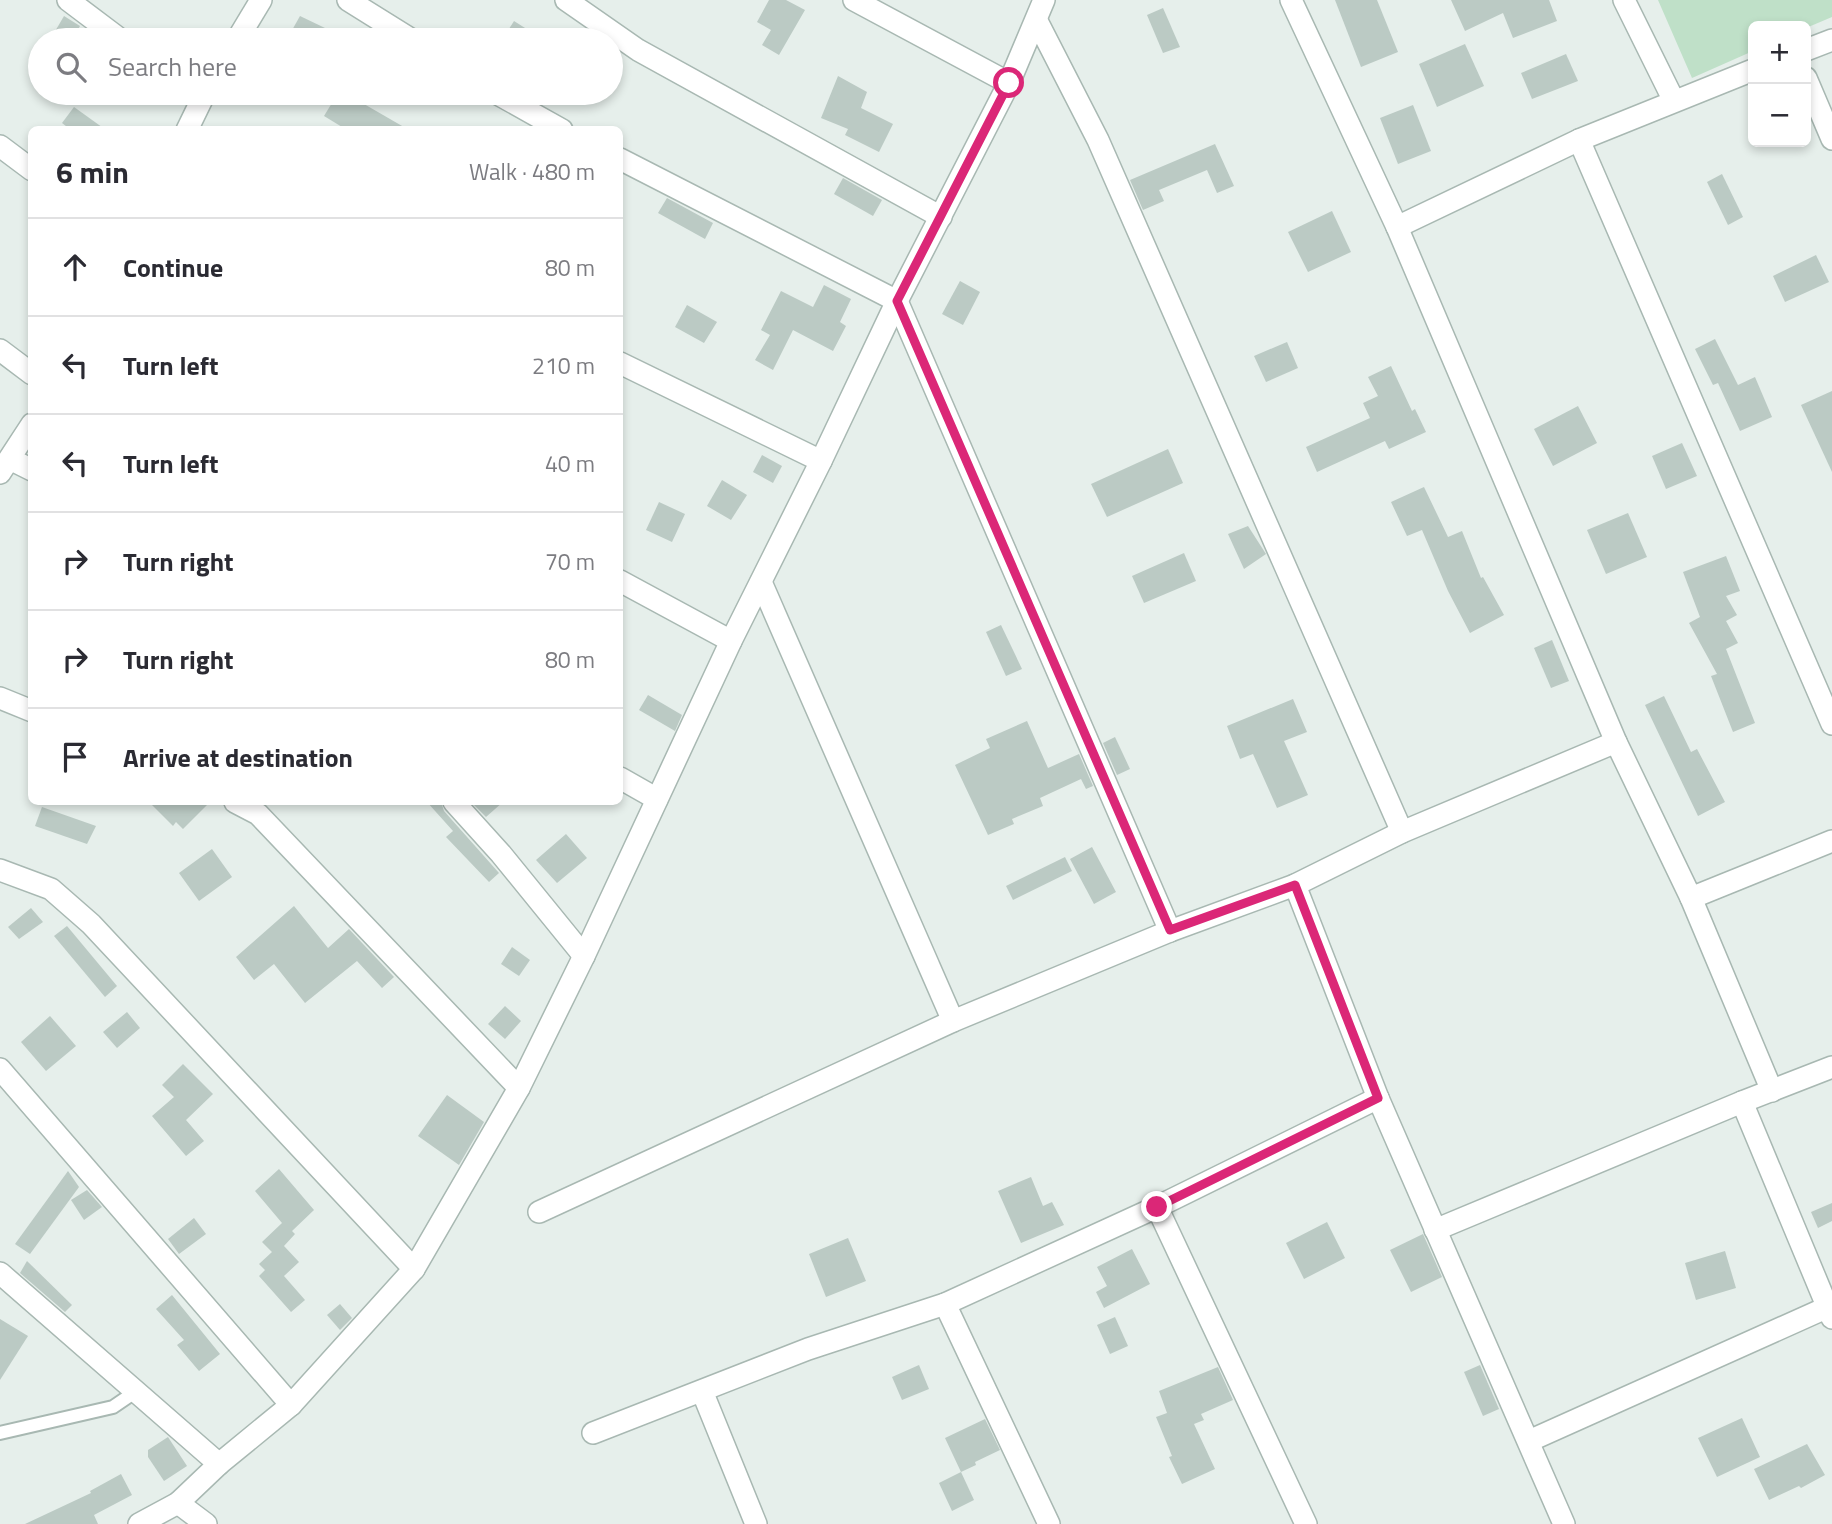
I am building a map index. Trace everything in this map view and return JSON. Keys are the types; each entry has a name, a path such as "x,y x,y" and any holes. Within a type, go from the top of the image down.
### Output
{"street":[{"path":"68,0 105,28"},
{"path":"244,28 261,0"},
{"path":"348,0 393,28"},
{"path":"566,0 606,28"},
{"path":"854,0 1009,83"},
{"path":"139,1524 178,1503 219,1464 290,1405 414,1269 519,1088 584,956 731,641 897,301 1009,83 1044,0"},
{"path":"1291,0 1397,227 1616,742 1691,898 1772,1091"},
{"path":"1624,0 1674,101"},
{"path":"1037,21 1098,140 1402,832"},
{"path":"623,40 941,217"},
{"path":"1811,48 1832,40"},
{"path":"1397,227 1579,140 1748,72"},
{"path":"1809,84 1832,139"},
{"path":"189,126 198,105"},
{"path":"517,105 555,126"},
{"path":"1579,140 1832,724"},
{"path":"0,146 28,167"},
{"path":"623,161 897,301 1170,930"},
{"path":"0,350 28,371"},
{"path":"623,364 821,461"},
{"path":"28,430 5,466 28,469"},
{"path":"761,582 953,1021"},
{"path":"623,583 731,641"},
{"path":"0,698 28,709"},
{"path":"539,1212 953,1021 1170,930 1295,885 1402,832 1616,742"},
{"path":"623,780 657,799"},
{"path":"241,805 258,814 519,1088"},
{"path":"457,805 500,853 584,956"},
{"path":"1691,898 1832,841"},
{"path":"0,870 51,889 91,924 414,1269"},
{"path":"1295,885 1378,1098 1564,1524"},
{"path":"1435,1230 1832,1067"},
{"path":"0,1069 290,1405"},
{"path":"593,1433 808,1349 945,1304 1157,1207 1378,1098"},
{"path":"1529,1441 1830,1312 1742,1102"},
{"path":"1157,1207 1306,1524"},
{"path":"0,1273 219,1464"},
{"path":"945,1304 1049,1524"},
{"path":"702,1391 756,1524"},
{"path":"178,1503 206,1524"}],"lane":[{"path":"0,1433 113,1407 135,1392"}],"green space":[{"path":"1658,0 1832,0 1832,17 1811,26 1811,21 1748,21 1748,53 1692,78"}],"building":[{"path":"769,0 786,0 805,10 779,55 762,45 771,30 757,22"},
{"path":"1335,0 1377,0 1398,52 1361,67"},
{"path":"1451,0 1549,0 1557,21 1513,38 1503,13 1465,31"},
{"path":"1163,8 1180,47 1163,53 1147,15"},
{"path":"64,16 80,26 79,28 57,28"},
{"path":"300,16 325,28 293,28"},
{"path":"514,21 525,28 510,28"},
{"path":"1465,44 1484,86 1437,107 1419,64"},
{"path":"1566,54 1578,81 1532,99 1521,73"},
{"path":"838,76 867,92 861,108 893,124 879,152 845,135 848,129 821,118"},
{"path":"331,105 366,105 402,126 340,126 324,116"},
{"path":"1413,105 1431,151 1398,164 1380,118"},
{"path":"74,107 100,126 66,126 62,123"},
{"path":"1215,144 1234,186 1217,193 1207,170 1159,190 1164,201 1143,210 1130,180"},
{"path":"1722,174 1743,217 1728,225 1707,182"},
{"path":"843,178 882,200 873,216 834,194"},
{"path":"667,198 713,223 705,239 658,213"},
{"path":"1332,211 1351,252 1308,272 1288,232"},
{"path":"1816,255 1829,282 1785,302 1773,276"},
{"path":"960,281 980,292 963,325 942,314"},
{"path":"824,285 851,299 840,322 846,326 833,351 793,330 773,370 755,360 770,335 761,330 781,291 813,307"},
{"path":"687,305 717,322 704,343 675,327"},
{"path":"1715,339 1738,385 1755,377 1772,417 1740,431 1718,383 1713,385 1695,349"},
{"path":"1287,342 1298,368 1266,382 1254,356"},
{"path":"1391,366 1412,411 1415,409 1426,432 1389,449 1385,441 1317,472 1306,447 1370,418 1363,403 1378,396 1368,377"},
{"path":"1832,391 1832,472 1801,405"},
{"path":"1578,406 1597,443 1553,466 1534,429"},
{"path":"1682,443 1697,476 1666,489 1652,456"},
{"path":"1168,449 1183,483 1107,517 1091,484"},
{"path":"762,455 782,466 773,483 753,472"},
{"path":"722,480 747,495 731,520 707,506"},
{"path":"1424,487 1448,537 1462,531 1481,578 1483,577 1504,615 1470,633 1448,591 1422,530 1407,536 1391,502"},
{"path":"659,502 685,514 672,542 646,530"},
{"path":"1628,513 1647,557 1606,574 1587,530"},
{"path":"1248,526 1266,554 1244,569 1228,534"},
{"path":"1184,553 1196,581 1144,603 1132,576"},
{"path":"1726,556 1740,591 1726,596 1737,615 1726,621 1738,643 1726,649 1755,723 1733,732 1711,676 1717,674 1689,623 1700,617 1683,572"},
{"path":"1001,625 1022,669 1006,676 986,632"},
{"path":"1552,640 1569,681 1551,688 1534,648"},
{"path":"648,695 682,715 675,731 639,710"},
{"path":"1664,696 1691,752 1697,749 1725,802 1698,816 1645,705"},
{"path":"1293,699 1307,732 1284,741 1308,795 1277,808 1253,754 1240,759 1227,726"},
{"path":"1027,721 1048,768 1079,754 1093,786 1086,789 1081,779 1040,798 1043,806 1012,819 1014,824 988,835 955,765 990,748 986,739"},
{"path":"1115,737 1130,769 1117,775 1103,743"},
{"path":"152,805 207,805 183,829 176,822 173,826"},
{"path":"430,805 442,805 444,811 499,873 489,882 446,837 453,831"},
{"path":"474,805 500,805 486,817"},
{"path":"42,807 96,826 87,844 35,826"},
{"path":"566,834 587,858 557,883 536,860"},
{"path":"1092,847 1116,892 1094,904 1070,859"},
{"path":"212,849 232,877 199,901 179,873"},
{"path":"1065,857 1072,871 1013,900 1006,886"},
{"path":"294,906 328,948 349,929 394,977 382,988 357,961 305,1003 274,964 254,980 236,957"},
{"path":"31,908 43,922 19,939 8,927"},
{"path":"67,926 117,986 105,997 54,936"},
{"path":"512,947 530,960 519,976 501,964"},
{"path":"505,1006 521,1021 505,1039 488,1024"},
{"path":"127,1012 140,1028 117,1048 103,1032"},
{"path":"50,1016 76,1046 46,1071 21,1042"},
{"path":"183,1064 213,1094 186,1120 204,1141 186,1156 152,1116 174,1097 162,1085"},
{"path":"447,1095 484,1122 459,1165 418,1136"},
{"path":"279,1169 314,1210 292,1231 295,1234 284,1246 299,1262 284,1276 305,1300 291,1312 259,1276 265,1270 259,1264 272,1252 262,1242 282,1223 255,1191"},
{"path":"68,1171 79,1187 30,1254 15,1244"},
{"path":"1031,1177 1043,1206 1052,1202 1064,1225 1021,1243 998,1191"},
{"path":"87,1190 102,1207 84,1220 71,1200"},
{"path":"1832,1203 1832,1221 1818,1228 1811,1212"},
{"path":"194,1218 206,1234 179,1254 168,1239"},
{"path":"1327,1222 1345,1258 1304,1279 1286,1243"},
{"path":"1423,1234 1442,1277 1411,1292 1390,1250"},
{"path":"848,1238 866,1281 826,1297 809,1254"},
{"path":"1132,1249 1150,1284 1104,1308 1096,1292 1107,1286 1097,1267"},
{"path":"1725,1251 1736,1288 1696,1300 1685,1263"},
{"path":"27,1261 72,1305 65,1312 20,1273"},
{"path":"172,1295 220,1354 199,1371 177,1345 184,1340 156,1309"},
{"path":"340,1304 352,1318 340,1330 327,1315"},
{"path":"1115,1317 1128,1346 1110,1354 1097,1325"},
{"path":"0,1319 28,1336 0,1380"},
{"path":"919,1365 929,1389 902,1400 892,1377"},
{"path":"1480,1365 1499,1409 1483,1416 1464,1372"},
{"path":"1218,1367 1233,1400 1201,1414 1204,1420 1194,1424 1215,1469 1182,1484 1169,1457 1172,1456 1156,1417 1167,1413 1159,1391"},
{"path":"1742,1418 1760,1457 1717,1477 1698,1438"},
{"path":"985,1419 1000,1450 961,1472 945,1438"},
{"path":"168,1437 187,1466 164,1481 148,1457 148,1450"},
{"path":"1807,1444 1825,1475 1769,1500 1754,1469"},
{"path":"961,1472 974,1500 952,1511 939,1483"},
{"path":"121,1474 132,1495 94,1515 98,1524 25,1524 91,1493 90,1491"}],"route":[{"path":"1009,83 897,301 1170,930 1295,885 1378,1098 1157,1207"}]}
